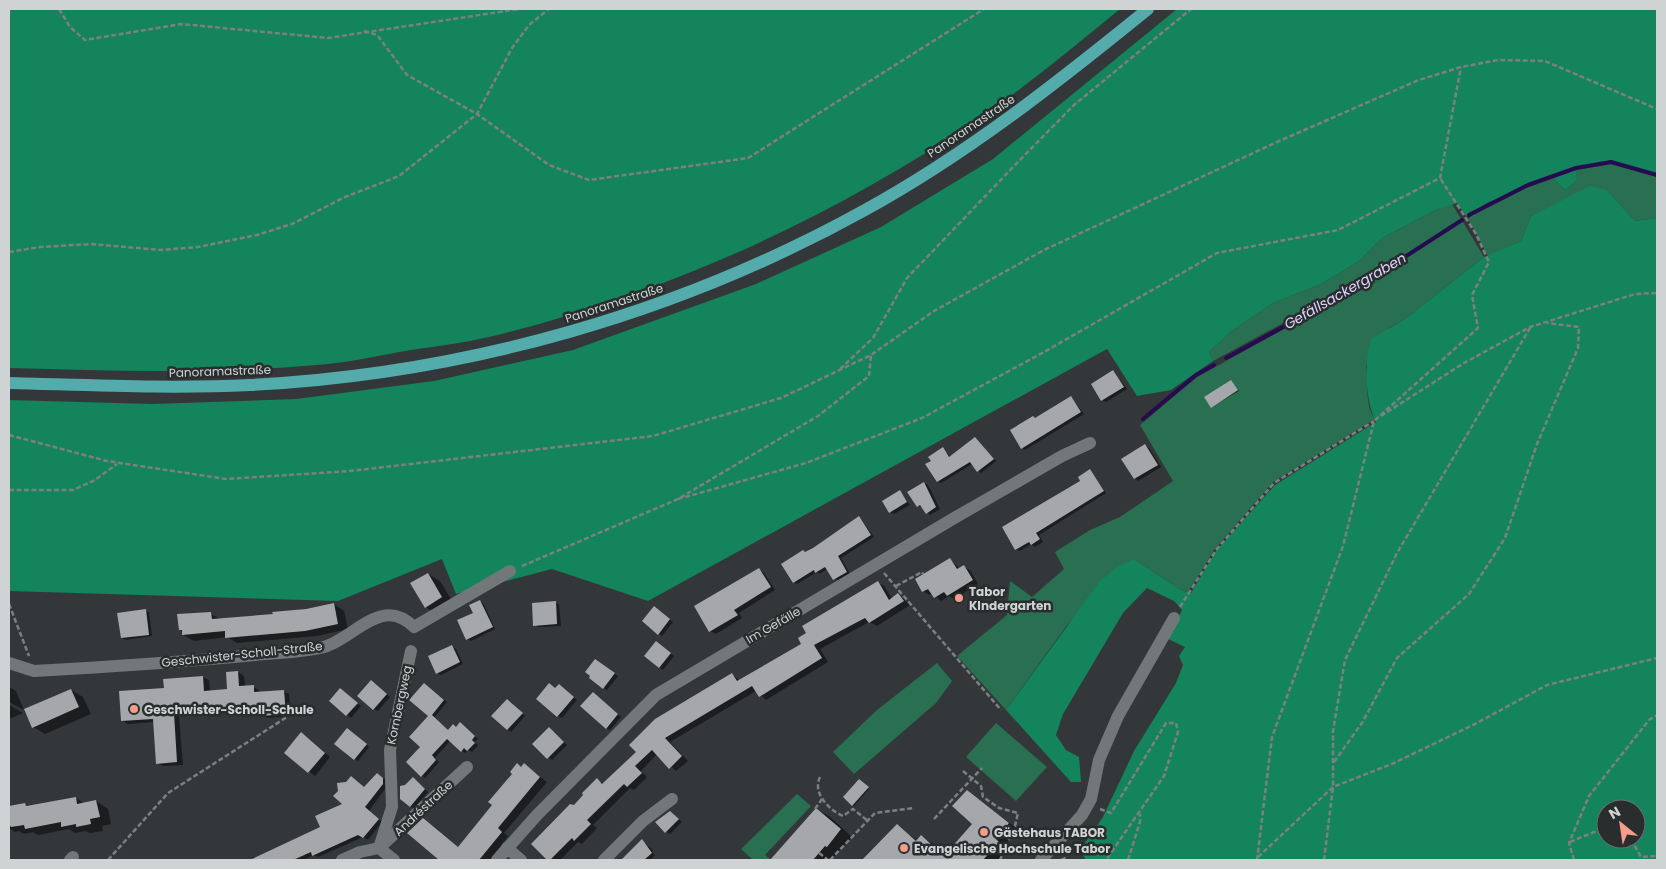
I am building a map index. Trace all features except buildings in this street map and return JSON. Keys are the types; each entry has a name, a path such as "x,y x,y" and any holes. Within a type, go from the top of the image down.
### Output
{"main road":[{"name":"Panoramastraße","path":"9,383 177,387 252,385 326,379 416,366 500,350 566,334 613,319 708,284 814,237 868,208 974,142 1080,64 1148,9"}],"street":[{"name":"Im Gefälle","path":"496,860 656,695 1062,456 1090,443"},
{"name":"Geschwister-Scholl-Straße","path":"9,663 34,671 216,658 327,646 368,621 385,615 404,617 414,627 510,571"},
{"path":"1041,860 1082,814 1091,799 1100,760 1123,707 1174,618"},
{"name":"Kornbergweg","path":"379,848 392,807 390,750 411,650"},
{"name":"Andréstraße","path":"342,860 360,852 379,848 467,767"},
{"path":"604,860 643,821 672,799"},
{"path":"379,848 394,860"},
{"path":"507,848 520,860"}],"path":[{"path":"59,9 70,26 85,40 181,24 328,38 364,31 519,9"},
{"path":"9,252 40,247 91,244 161,250 198,247 266,232 292,224 345,197 399,176 477,114 512,48 529,25 549,9"},
{"path":"364,31 377,35 408,75 477,114 549,165 589,180 748,158 984,9"},
{"path":"838,371 873,338 907,278 1014,166 1074,105 1191,9"},
{"path":"9,435 118,463 226,479 350,471 653,436 781,398 871,355 934,311 1044,250 1276,142 1418,80 1461,67 1498,60 1545,60 1657,109"},
{"path":"1257,859 1272,737 1343,546 1374,421 1478,328 1472,295 1489,262 1476,234 1440,178 1461,67"},
{"path":"678,499 806,463 922,418 1044,352 1217,253 1338,230 1440,178"},
{"path":"1174,618 1216,550 1274,483 1464,363 1530,327 1635,294 1657,293"},
{"path":"1333,763 1362,723 1398,658 1469,594 1505,538 1547,418 1578,348 1579,326 1545,323"},
{"path":"1324,860 1333,787 1333,732 1345,660 1398,553 1530,327"},
{"path":"510,571 678,499 818,416 869,376 871,355"},
{"path":"9,490 72,490 95,480 118,463"},
{"path":"877,564 1001,710"},
{"path":"896,586 922,572 923,574"},
{"path":"9,604 34,671"},
{"path":"1257,859 1333,787 1394,763 1467,728 1547,685 1657,658"},
{"path":"1574,860 1569,842 1589,796 1650,720 1657,715"},
{"path":"108,860 168,793 287,717"},
{"path":"1100,809 1111,813 1166,723 1174,722 1178,727 1178,732 1164,776 1106,860"},
{"path":"934,819 982,768"},
{"path":"963,771 981,786 984,797 992,806 1018,813 1015,826 1000,860"},
{"path":"820,777 818,785 822,799 843,816 853,808 868,820"},
{"path":"815,809 822,799"},
{"path":"819,853 829,860 875,813 914,808"},
{"path":"1128,860 1140,822 1140,813"},
{"path":"1569,842 1596,832"},
{"path":"1637,849 1641,857 1657,856"},
{"path":"1061,860 1067,857"}],"green space":[{"path":"9,9 1120,9 1048,68 1010,96 916,159 800,223 678,277 616,300 553,320 470,341 328,364 239,370 163,371 9,368"},
{"path":"1177,9 1657,9 1657,174 1611,161 1576,167 1577,180 1565,190 1550,175 1487,203 1466,216 1457,203 1436,210 1382,238 1359,261 1321,284 1273,303 1233,330 1209,352 1213,361 1171,390 1137,396 1107,349 648,601 552,569 456,594 442,559 338,601 9,591 9,400 152,404 296,399 434,381 573,350 756,284 881,227 993,159"},
{"path":"1611,164 1657,177 1657,218 1635,221 1607,190 1560,202 1531,216 1521,241 1488,256 1468,219 1475,213 1508,196 1553,178 1565,190 1577,180 1576,170"},
{"path":"1590,186 1607,190 1635,221 1657,218 1657,860 1086,860 1080,850 1103,817 1134,751 1176,683 1183,665 1179,656 1185,647 1168,639 1182,610 1174,601 1147,588 1123,613 1063,714 1056,735 1066,750 1079,757 1081,782 1071,782 1006,710 1100,581 1116,568 1134,559 1181,590 1191,593 1216,551 1275,485 1376,422 1372,414 1367,381 1367,358 1371,339 1405,319 1484,257 1521,241 1531,216"},
{"path":"1452,204 1484,257 1405,319 1389,328 1366,366 1369,407 1375,419 1273,482 1214,550 1188,592 1181,590 1134,559 1067,625 1006,710 957,656 1007,615 1010,581 1032,597 1064,569 1055,552 1090,530 1120,517 1173,481 1140,425 1197,377 1382,275 1383,269 1213,361 1209,352 1233,330 1273,303 1321,284 1359,261 1382,238 1436,210"},
{"path":"937,663 952,681 936,703 854,774 833,752 877,710"},
{"path":"996,723 1047,767 1016,801 966,757"},
{"path":"797,794 811,806 765,855 771,860 753,860 741,849"}],"waterway":[{"name":"Gefällsackergraben","path":"1469,215 1528,185 1576,168 1611,162 1657,175"},
{"name":"Gefällsackergraben","path":"1226,358 1366,282 1462,220"},
{"name":"Gefällsackergraben","path":"1143,419 1196,375 1214,365"}],"place":[{"name":"Tabor KIndergarten","path":"959,598"},
{"name":"Geschwister-Scholl-Schule","path":"134,709"},
{"name":"Gästehaus TABOR","path":"984,832"},
{"name":"Evangelische Hochschule Tabor","path":"904,848"}]}
